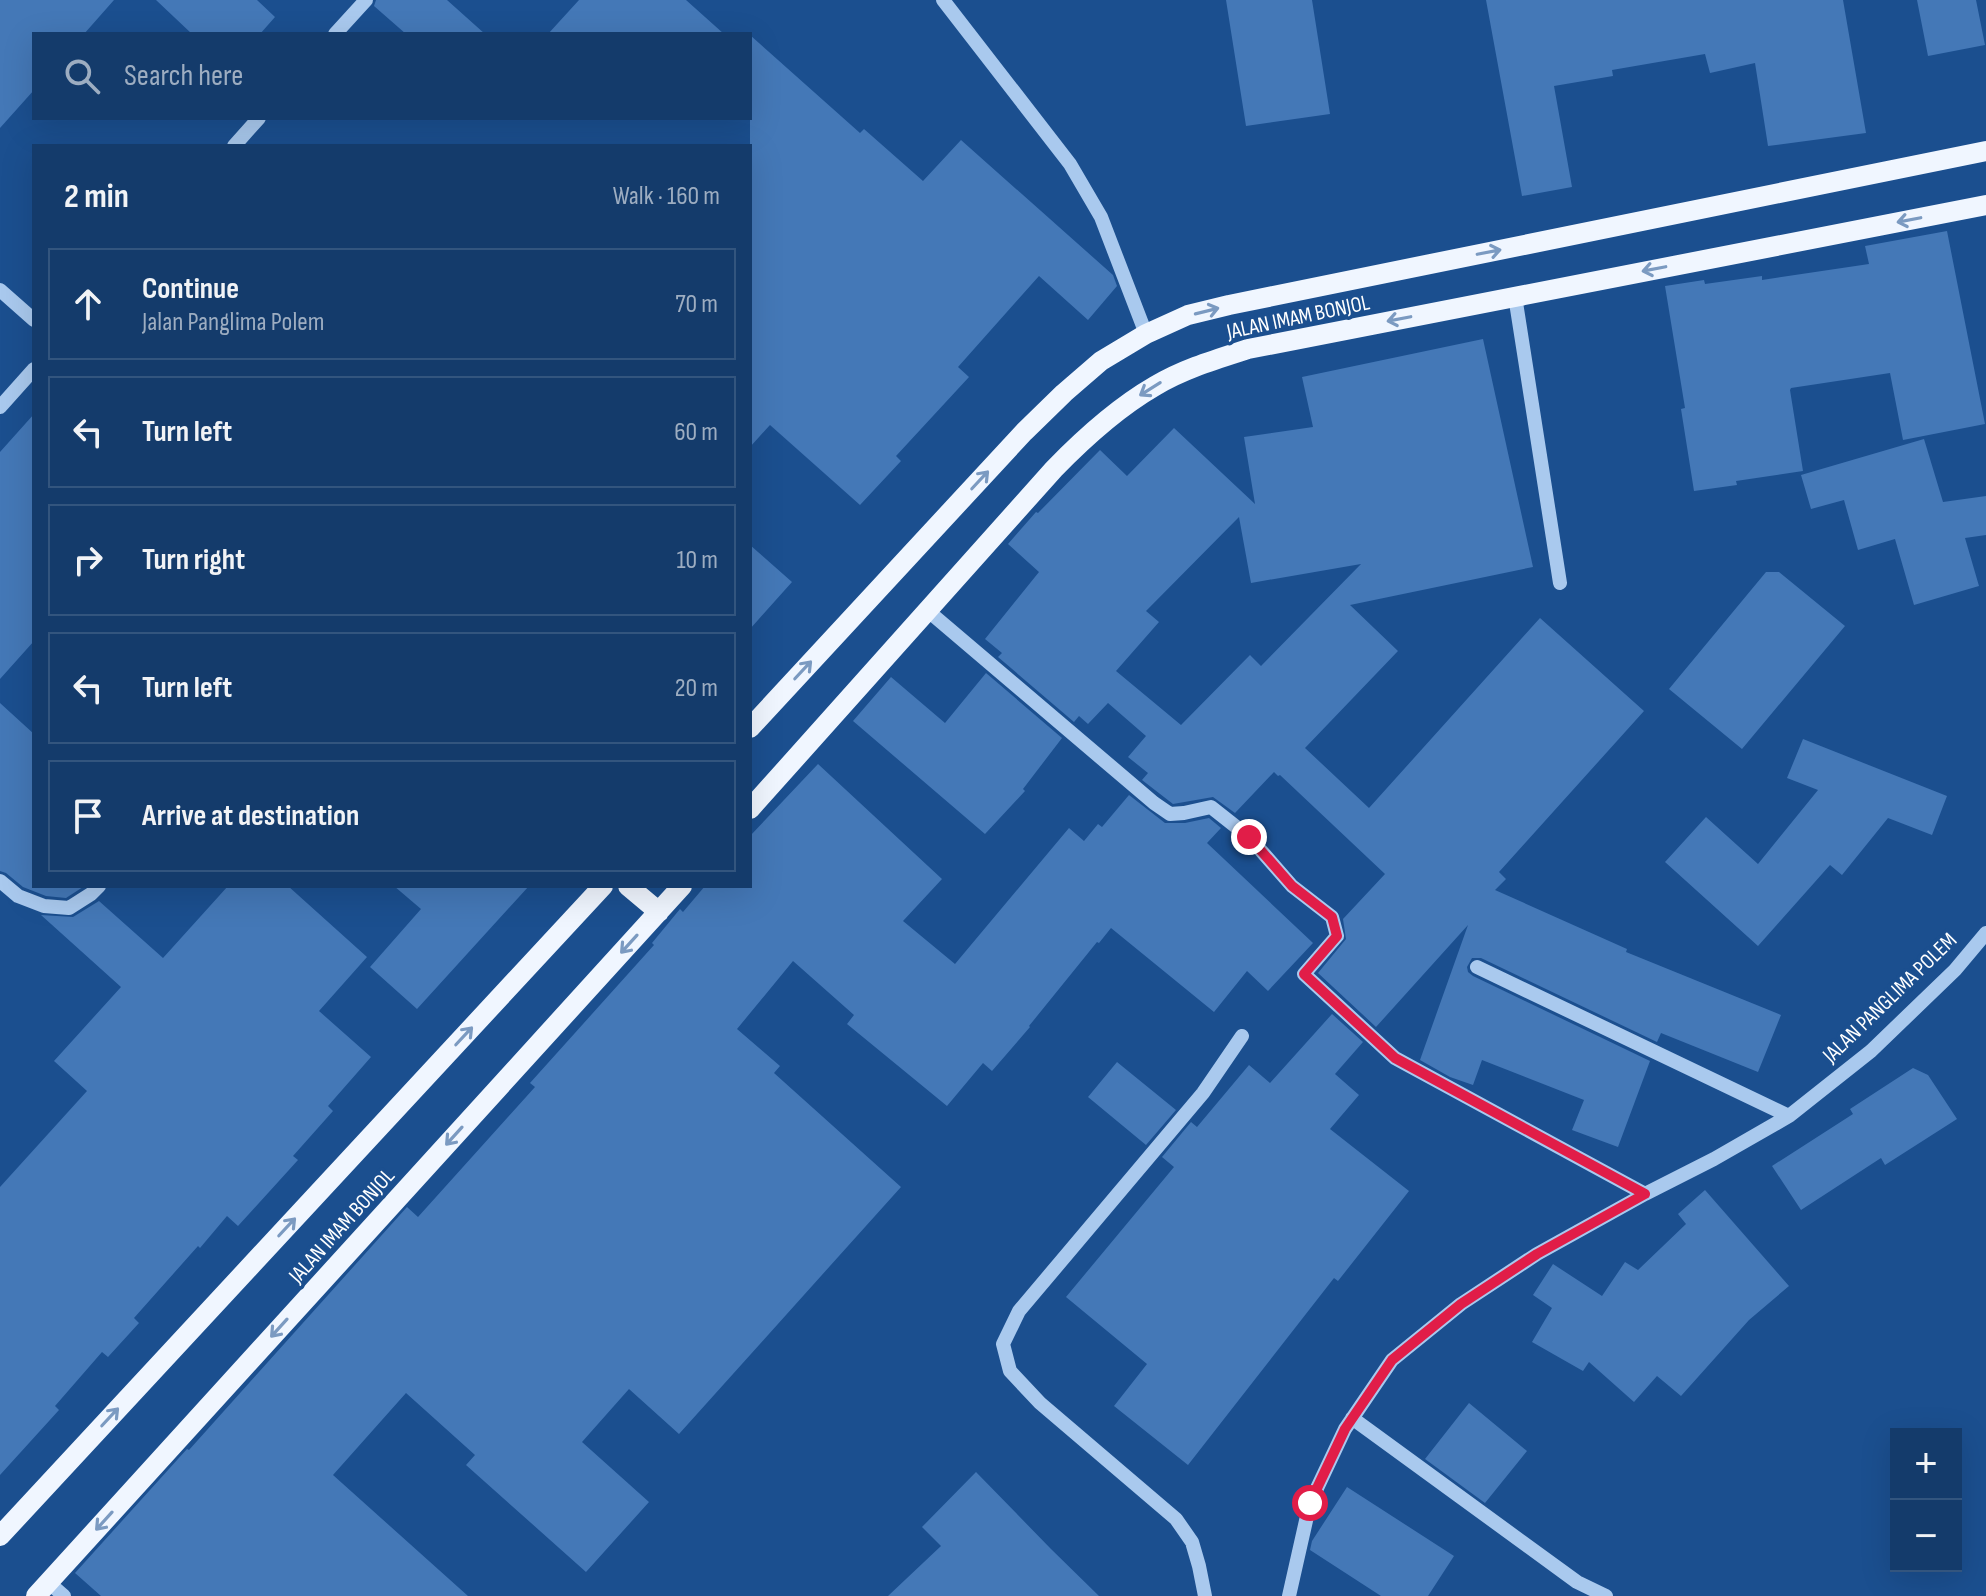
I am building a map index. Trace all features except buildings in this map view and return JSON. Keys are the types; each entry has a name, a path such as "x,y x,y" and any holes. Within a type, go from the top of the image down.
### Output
{"main road":[{"name":"JALAN IMAM BONJOL","path":"752,726 1024,432 1101,361 1146,334 1188,315 1229,305 1986,151"},
{"name":"JALAN IMAM BONJOL","path":"752,807 1054,469 1088,434 1157,384 1248,349 1986,205"},
{"name":"JALAN IMAM BONJOL","path":"0,1536 601,888"},
{"path":"630,888 659,912"},
{"name":"JALAN IMAM BONJOL","path":"49,1591 680,888"}],"street":[{"path":"337,32 366,0"},
{"path":"943,0 1070,164 1101,217 1146,334"},
{"path":"236,144 257,120"},
{"path":"0,290 32,318"},
{"path":"1515,296 1560,583"},
{"path":"0,407 32,371"},
{"path":"927,610 1154,803 1170,814 1211,807 1249,837 1292,886 1332,917 1337,936 1304,974 1395,1058 1645,1194"},
{"path":"0,881 18,896 44,906 69,908 97,888"},
{"name":"JALAN PANGLIMA POLEM","path":"1289,1596 1310,1503 1345,1429 1392,1360 1461,1304 1537,1254 1789,1116 1871,1051 1955,970 1986,933"},
{"path":"1477,967 1789,1116"},
{"path":"1205,1596 1192,1542 1176,1519 1040,1403 1010,1371 1003,1344 1019,1311 1203,1093 1242,1036"},
{"path":"1352,1418 1577,1582 1606,1596"}],"route":[{"path":"1249,837 1292,886 1332,917 1337,936 1304,974 1395,1058 1645,1194 1537,1254 1461,1304 1392,1360 1345,1429 1310,1503"}]}
